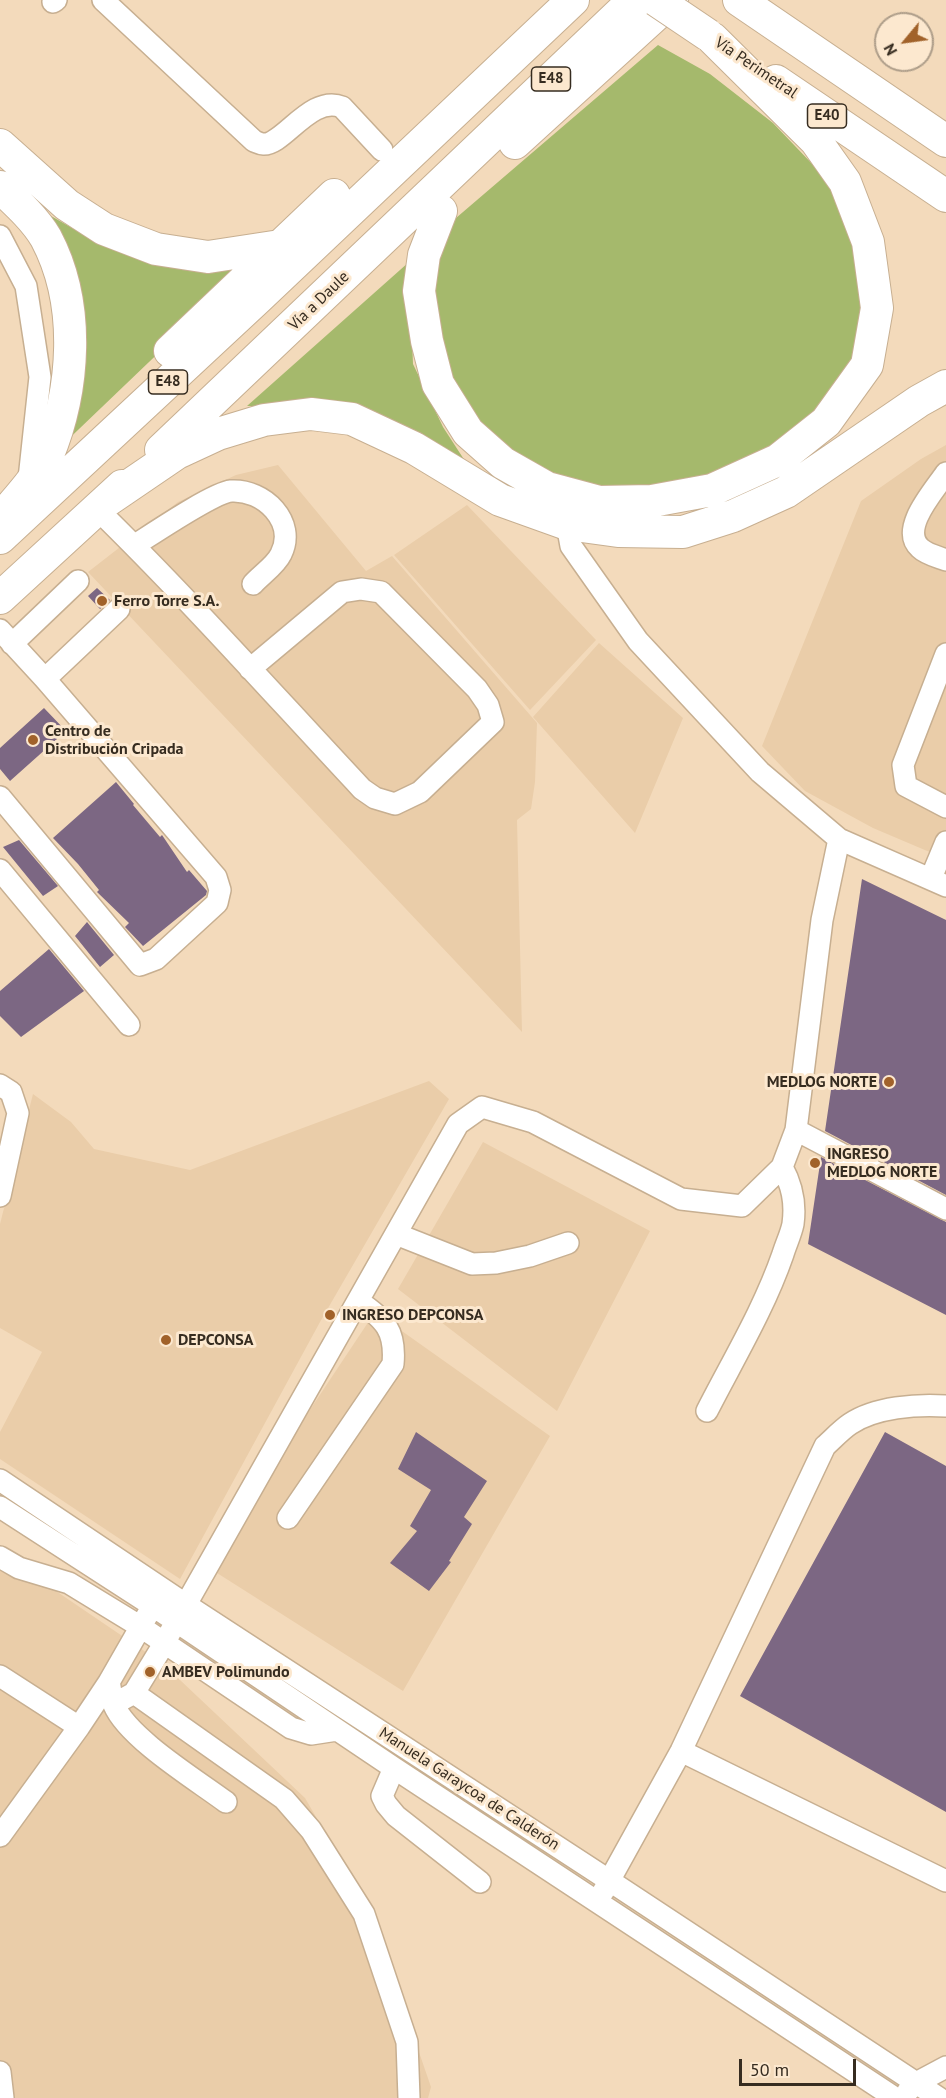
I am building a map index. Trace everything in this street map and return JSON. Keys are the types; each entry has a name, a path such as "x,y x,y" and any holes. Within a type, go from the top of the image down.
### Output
{"highway":[{"path":"0,519 28,486 542,0"},
{"name":"E48","path":"0,538 573,0"},
{"name":"Vía a Daule","path":"0,598 255,362 634,0"},
{"name":"Vía Perimetral","path":"656,0 946,196"},
{"path":"255,362 378,266 672,0"},
{"path":"752,9 786,20 946,116"},
{"path":"752,9 946,141"},
{"path":"441,211 423,255 419,291 427,341 438,384 468,432 503,463 548,488 599,502 652,501 712,490 778,460 826,422 867,365 877,308 868,242 845,182 816,141 711,37"},
{"path":"0,145 66,205 104,230 156,249 208,256 280,246"},
{"path":"0,187 17,202 45,237 62,274 69,312 71,354 65,396 46,459 28,486"},
{"path":"258,298 280,246"},
{"path":"102,504 177,453 218,434 264,420 311,414 352,419 414,448 500,500 567,524 618,531 683,532 733,516 786,492 920,401 946,386"}],"street":[{"path":"103,0 254,141 263,144 273,142 298,120 322,107 333,104 342,107 382,150"},
{"path":"0,236 26,286 40,377 28,486"},
{"path":"946,473 917,516 913,529 915,541 921,550 946,560"},
{"path":"135,545 211,499 231,491 262,498 281,518 286,537 281,556 253,584"},
{"path":"102,504 135,545 250,669 362,789 375,798 395,804 420,792 493,722 488,705 477,689 381,592 361,588 342,592 250,669"},
{"path":"567,524 571,546 638,641 760,772 839,838 939,882 946,842"},
{"path":"0,796 140,965 156,959 217,903 220,890 216,877 6,637 78,581"},
{"path":"45,679 119,609"},
{"path":"946,654 903,765 906,786 946,807"},
{"path":"114,1704 134,1693 458,1124 482,1107 533,1122 681,1199 742,1206 782,1167 796,1130 822,920 839,838"},
{"path":"0,870 129,1025"},
{"path":"0,1085 11,1092 18,1113 0,1196"},
{"path":"796,1130 946,1209"},
{"path":"707,1411 765,1297 777,1270 792,1224 794,1205 791,1183 782,1167"},
{"path":"396,1234 472,1264 496,1263 530,1256 568,1243"},
{"path":"288,1518 393,1364 395,1346 388,1328 375,1312 358,1301"},
{"path":"597,1902 681,1751 825,1446 851,1423 885,1410 922,1404 946,1406"},
{"name":"Manuela Garaycoa de Calderón","path":"0,1480 337,1730 895,2098"},
{"name":"Manuela Garaycoa de Calderón","path":"0,1507 153,1606 180,1613 610,1881 909,2090 939,2098"},
{"path":"0,1557 19,1568 69,1583 164,1642 291,1728 311,1734 337,1730"},
{"path":"0,1836 109,1682 153,1606"},
{"path":"0,1676 79,1727"},
{"path":"109,1682 114,1704 125,1723 144,1741 226,1802"},
{"path":"134,1693 284,1799 311,1830 364,1914 407,2042 410,2098"},
{"path":"681,1751 946,1881"},
{"path":"394,1768 382,1796 386,1804 396,1816 480,1882"},
{"path":"909,2090 946,2067"},
{"path":"0,2072 3,2098"}],"shaded area":[{"path":"946,445 946,859 873,828 805,791 762,746 861,501 921,459"},
{"path":"278,465 366,571 392,556 537,723 535,782 531,809 517,820 522,1032 88,572 178,502 236,475"},
{"path":"467,505 596,640 530,710 394,555"},
{"path":"599,643 683,718 635,833 533,717"},
{"name":"DEPCONSA","path":"429,1081 449,1099 320,1322 180,1579 0,1459 0,1432 42,1352 0,1328 0,1224 33,1094 71,1122 94,1149 190,1170"},
{"path":"483,1142 650,1231 557,1411 398,1289"},
{"path":"375,1312 550,1436 403,1691 206,1566"},
{"path":"0,1553 162,1663 305,1798 370,1910 431,2087 428,2098 0,2098"}],"green space":[{"path":"658,45 710,74 773,123 839,192 867,291 861,352 833,398 785,446 711,481 615,491 570,484 488,437 460,399 429,314 435,261 456,218"},
{"path":"44,212 88,237 141,259 243,272 55,452 75,393"},
{"path":"409,262 413,364 443,427 465,461 306,406 247,406"}],"building":[{"name":"Ferro Torre S.A.","path":"97,588 110,600 100,609 88,596"},
{"name":"Centro de Distribución Cripada","path":"44,708 66,731 10,781 0,769 0,748"},
{"path":"116,782 160,837 162,835 187,872 189,870 207,891 206,895 143,946 125,927 129,923 97,892 99,890 78,864 53,838"},
{"path":"19,840 58,886 43,896 3,847"},
{"name":"MEDLOG NORTE","path":"862,879 946,920 946,1195 825,1131"},
{"path":"87,922 114,955 100,967 75,936"},
{"path":"49,949 84,991 21,1037 0,1016 0,991"},
{"path":"821,1157 946,1222 946,1315 808,1244"},
{"path":"416,1432 487,1481 464,1517 472,1524 449,1561 451,1562 429,1591 390,1563 417,1531 410,1526 431,1490 398,1469"},
{"path":"885,1432 946,1466 946,1812 740,1696"}],"place":[{"name":"Ferro Torre S.A.","path":"102,601"},
{"name":"Centro de Distribución Cripada","path":"33,740"},
{"name":"MEDLOG NORTE","path":"889,1082"},
{"name":"INGRESO MEDLOG NORTE","path":"815,1163"},
{"name":"INGRESO DEPCONSA","path":"330,1315"},
{"name":"DEPCONSA","path":"166,1340"},
{"name":"AMBEV Polimundo","path":"150,1672"}]}
